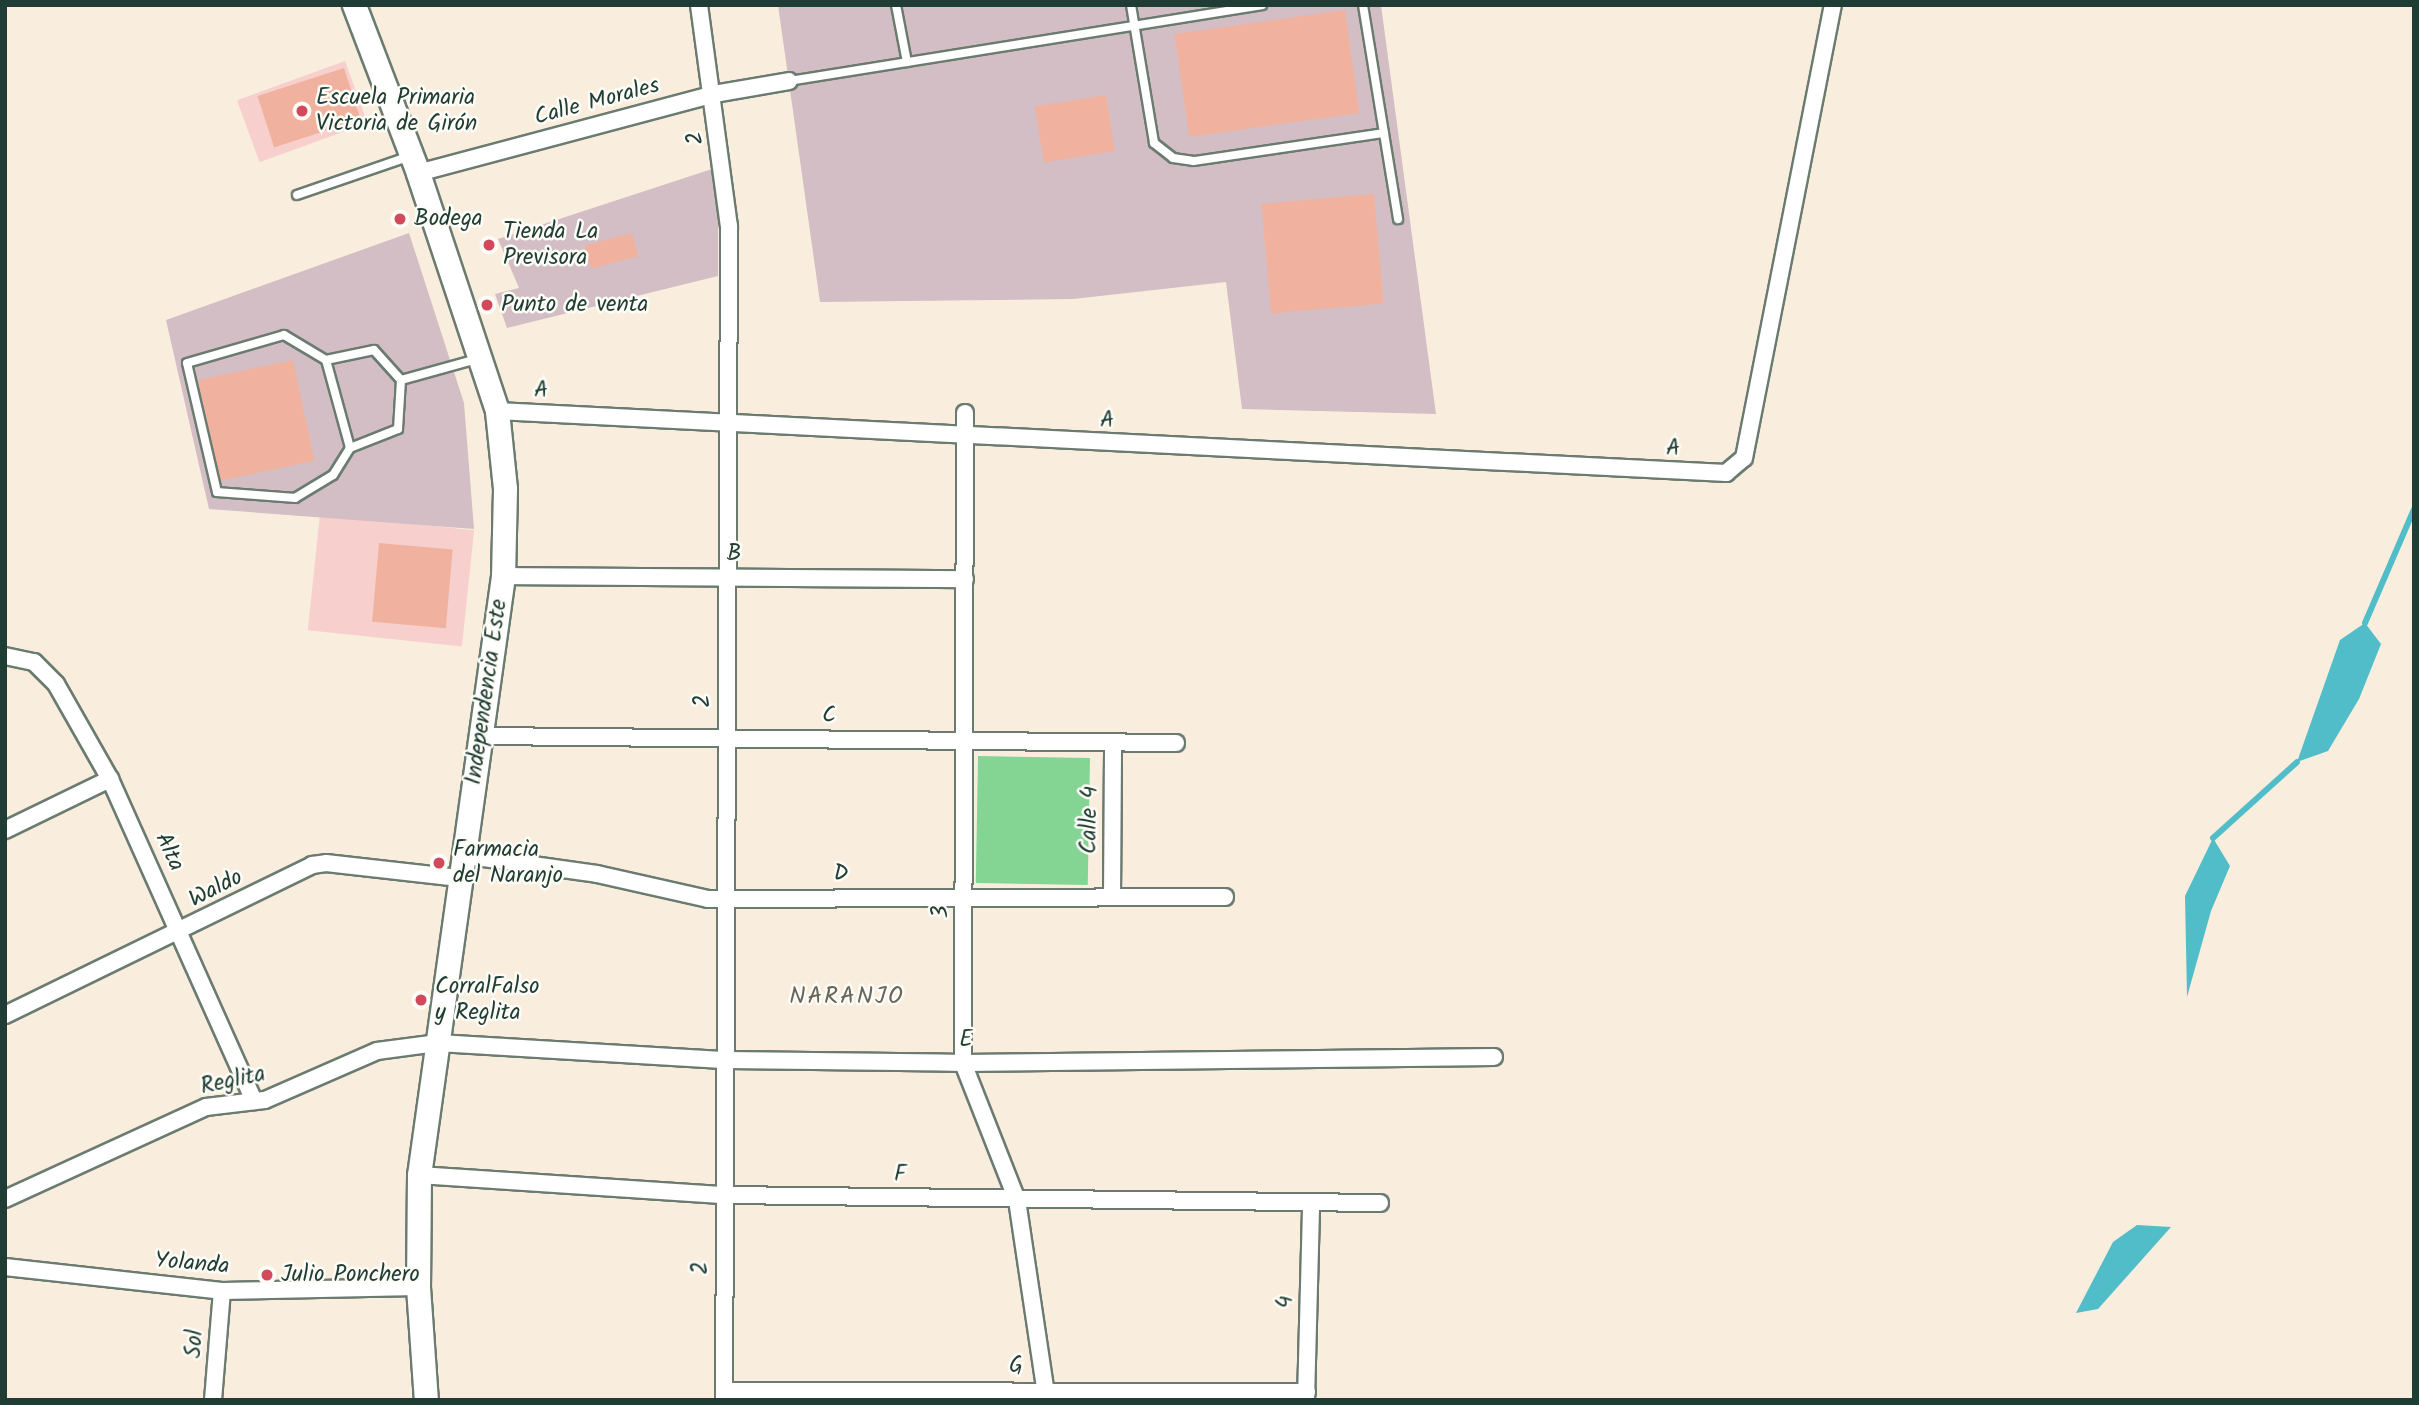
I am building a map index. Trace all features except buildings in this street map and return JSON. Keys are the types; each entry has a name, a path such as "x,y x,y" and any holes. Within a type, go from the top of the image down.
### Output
{"main road":[{"name":"Independencia Este","path":"354,5 415,164 480,358 496,411 505,489 503,576 419,1175 418,1287 426,1400"}],"street":[{"name":"2","path":"699,5 714,94 729,226 725,577 727,1060 724,1396"},
{"name":"A","path":"496,411 1714,474 1736,469 1744,458 1833,5"},
{"name":"Calle Morales","path":"415,164 714,94 789,80"},
{"name":"3","path":"965,413 963,1063 1017,1200 1047,1394"},
{"name":"B","path":"503,576 965,579"},
{"name":"Alta","path":"5,656 34,662 56,684 110,779 182,932 254,1101"},
{"name":"C","path":"482,736 1176,743"},
{"name":"Calle 4","path":"1112,897 1113,742"},
{"path":"5,830 110,779"},
{"name":"Waldo","path":"5,1015 182,932 312,865 326,863 461,867"},
{"name":"D","path":"461,867 597,874 708,899 964,895 1225,897"},
{"name":"E","path":"438,1043 727,1060 963,1063 1494,1057"},
{"name":"Reglita","path":"5,1199 206,1107 254,1101 312,1082 377,1051 438,1043"},
{"name":"F","path":"419,1175 724,1195 1311,1206 1380,1203"},
{"name":"4","path":"1307,1396 1311,1206"},
{"name":"Yolanda","path":"5,1267 222,1291 418,1287"},
{"name":"Sol","path":"213,1400 222,1291"},
{"name":"G","path":"724,1396 1307,1396"}],"lane":[{"path":"897,5 907,62"},
{"path":"1132,5 1154,142 1173,159 1194,161 1384,133"},
{"path":"789,80 1262,5"},
{"path":"1363,5 1398,219"},
{"path":"297,195 415,164"},
{"path":"284,335 326,360 374,350 401,380 398,429 350,449 333,475 295,498 216,492 187,363 284,335"},
{"path":"401,380 480,358"},
{"path":"326,360 350,449"}],"shaded area":[{"path":"778,5 1381,5 1436,414 1242,409 1226,282 1073,299 820,302"},
{"name":"Escuela Primaria Victoria de Girón","path":"345,61 368,123 260,162 237,100"},
{"path":"712,169 718,210 718,276 507,328 495,294 519,288 498,239"},
{"path":"409,233 464,403 474,529 209,509 166,320"},
{"path":"320,514 474,530 462,647 308,630"}],"green space":[{"path":"978,756 1090,758 1088,885 976,883"}],"water":[{"path":"2365,623 2381,644 2359,699 2328,751 2297,762 2340,640"},
{"path":"2213,838 2230,866 2211,911 2187,997 2185,896"},
{"path":"2137,1225 2171,1227 2098,1309 2076,1313 2113,1242"}],"waterway":[{"path":"2365,623 2414,509"},
{"path":"2213,838 2297,762"}],"place":[{"name":"Escuela Primaria Victoria de Girón","path":"302,111"},
{"name":"Bodega","path":"400,219"},
{"name":"Tienda La Previsora","path":"489,245"},
{"name":"Punto de venta","path":"487,305"},
{"name":"Farmacia del Naranjo","path":"439,863"},
{"name":"CorralFalso y Reglita","path":"421,1000"},
{"name":"Julio Ponchero","path":"267,1275"}],"district":[{"name":"NARANJO","path":"847,997"}]}
